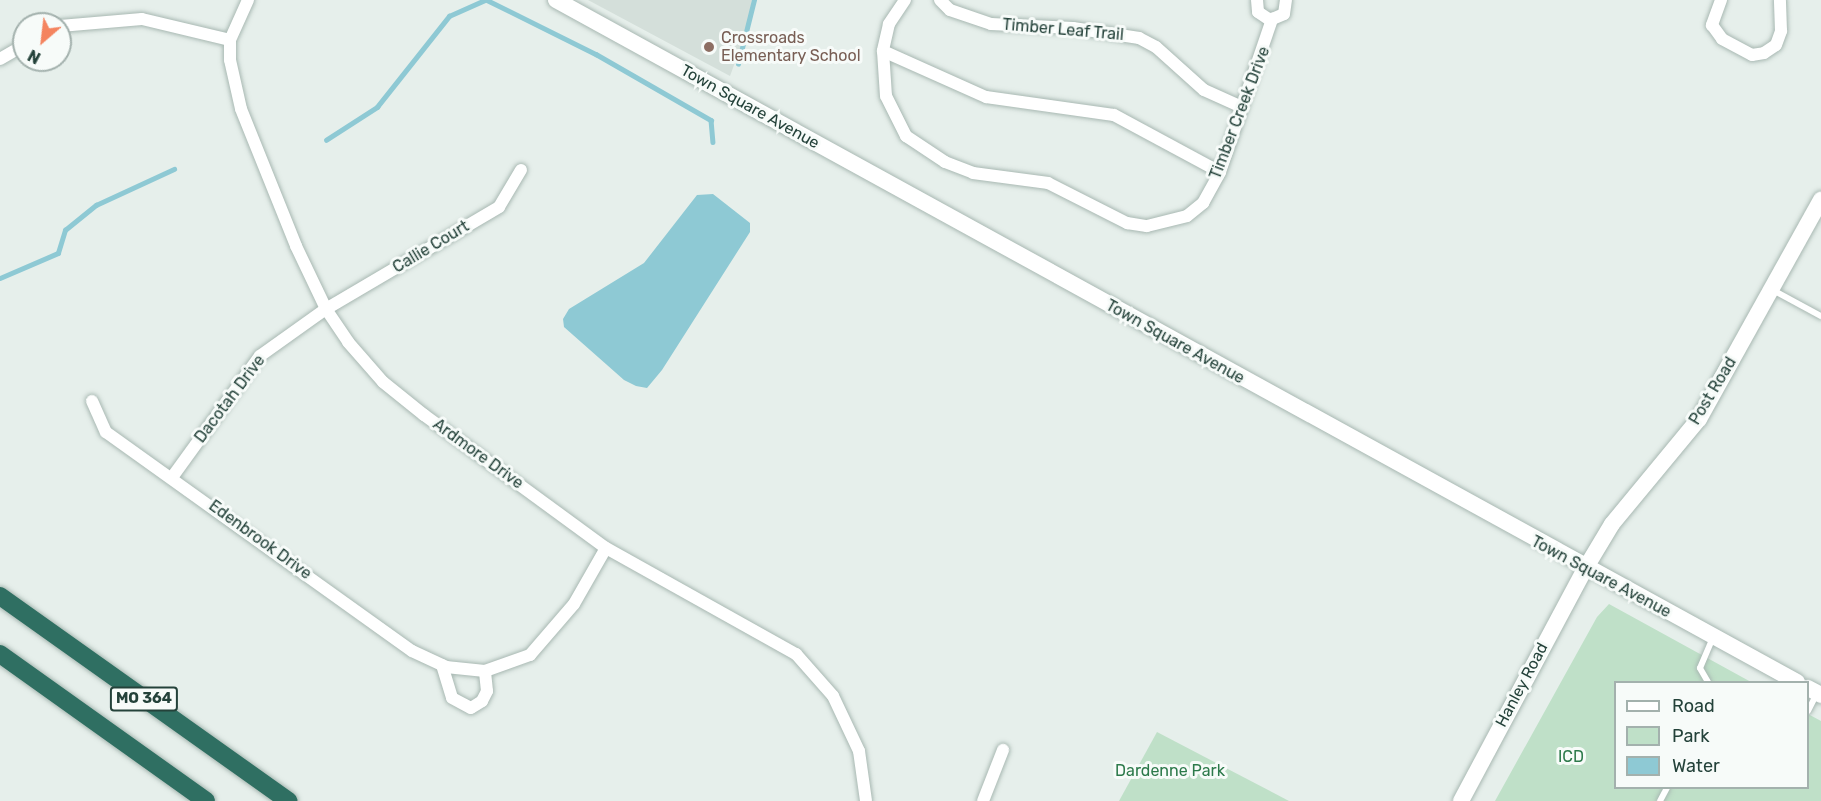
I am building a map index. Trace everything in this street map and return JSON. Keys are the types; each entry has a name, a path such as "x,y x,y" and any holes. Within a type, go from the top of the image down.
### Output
{"highway":[{"name":"MO 364","path":"0,596 288,801"},
{"name":"MO 364","path":"0,654 207,801"}],"main road":[{"name":"Town Square Avenue","path":"556,0 1585,569 1795,681"},
{"name":"Post Road","path":"1585,569 1612,524 1699,419 1821,200"},
{"name":"Hanley Road","path":"1461,801 1585,569"}],"street":[{"name":"Ardmore Drive","path":"248,0 230,40 230,60 241,110 326,309 348,342 383,382 606,548 796,654 832,696 859,751 866,801"},
{"name":"Timber Creek Drive","path":"905,0 889,24 883,51 886,96 906,136 945,162 973,173 1048,183 1128,223 1147,226 1187,216 1203,203 1220,172 1272,20 1284,14 1286,0"},
{"name":"Timber Leaf Trail","path":"940,0 950,10 990,24 1073,28 1139,38 1156,47 1204,90 1242,107"},
{"path":"1257,0 1261,16 1272,20"},
{"path":"1720,0 1712,25 1722,39 1752,55 1764,53 1776,45 1781,31 1780,0"},
{"path":"72,25 142,19 230,40"},
{"path":"883,51 986,97 1114,115 1220,172"},
{"name":"Callie Court","path":"326,309 499,207 521,170"},
{"name":"Dacotah Drive","path":"173,476 260,356 326,309"},
{"name":"Edenbrook Drive","path":"92,401 106,432 173,476 412,651 442,665 485,671 530,655 574,604 606,548"},
{"path":"442,665 452,698 471,708 482,701 487,691 485,671"},
{"path":"983,801 1004,750"}],"lane":[{"path":"1771,289 1821,316"},
{"path":"1707,681 1700,668 1713,638"},
{"path":"1809,708 1815,692"}],"shaded area":[{"name":"Crossroads Elementary School","path":"588,0 752,0 747,30 730,76"}],"green space":[{"name":"ICD","path":"1609,604 1749,681 1614,681 1614,789 1809,789 1809,715 1821,721 1821,801 1495,801 1597,617"},
{"name":"Dardenne Park","path":"1157,732 1289,801 1119,801"}],"water":[{"path":"713,194 750,223 750,232 662,370 647,388 636,386 624,380 564,327 563,319 569,309 644,263 697,195"}],"waterway":[{"path":"326,140 377,107 449,16 485,0"},
{"path":"487,0 596,54 711,120 713,142"},
{"path":"738,64 754,0"},
{"path":"0,278 58,253 65,230 96,205 174,169"}],"place":[{"name":"Crossroads Elementary School","path":"709,47"}]}
